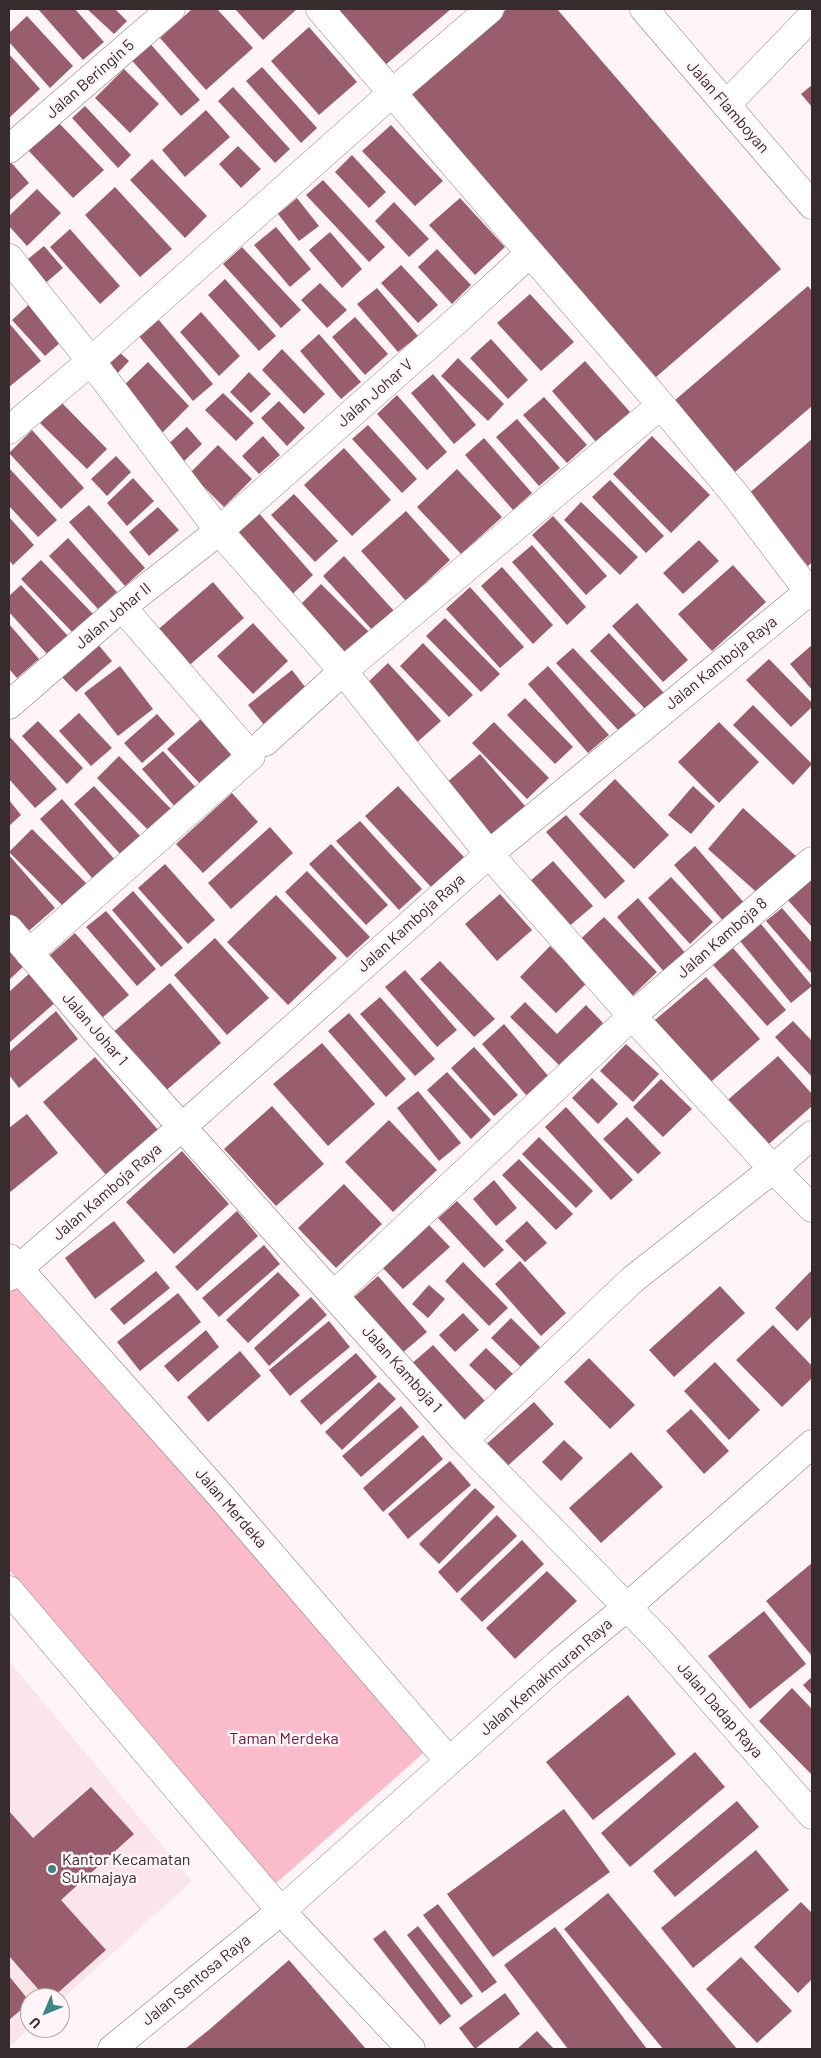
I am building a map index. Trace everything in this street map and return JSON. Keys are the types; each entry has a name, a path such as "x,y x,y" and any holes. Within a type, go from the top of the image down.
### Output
{"street":[{"name":"Jalan Beringin 5","path":"9,149 171,9"},
{"path":"320,9 661,405 734,493 811,592"},
{"path":"9,430 91,362 392,93 490,9"},
{"name":"Jalan Flamboyan","path":"644,9 812,205"},
{"path":"726,105 812,16"},
{"name":"Jalan Johar V","path":"219,531 457,321 530,253"},
{"path":"9,258 91,362 219,531 343,671 489,854 632,1016 773,1169 812,1208"},
{"path":"265,742 343,671 661,405"},
{"name":"Jalan Johar II","path":"9,705 122,607 219,531"},
{"name":"Jalan Kamboja Raya","path":"12,1268 182,1126 489,854 811,592"},
{"path":"29,953 251,756 122,607"},
{"name":"Jalan Kamboja 8","path":"335,1294 632,1016 812,861"},
{"name":"Jalan Johar 1","path":"9,929 100,1036 182,1126"},
{"name":"Jalan Kamboja 1","path":"182,1126 335,1294 464,1440 626,1608"},
{"path":"464,1440 632,1280 773,1169 812,1135"},
{"name":"Jalan Merdeka","path":"12,1268 220,1495 450,1760"},
{"name":"Jalan Kemakmuran Raya","path":"281,1911 559,1662 626,1608 812,1444"},
{"path":"9,1590 281,1911 411,2049"},
{"name":"Jalan Dadap Raya","path":"626,1608 659,1640 811,1812"},
{"name":"Jalan Sentosa Raya","path":"112,2049 281,1911"}],"shaded area":[{"path":"9,1661 192,1881 70,1992 70,1988 20,1988 20,2037 9,2047"}],"green space":[{"name":"Taman Merdeka","path":"9,1269 428,1749 274,1885 9,1570"}],"building":[{"path":"38,9 75,9 104,42 83,60"},
{"path":"87,9 115,9 127,21 114,34"},
{"path":"192,9 217,9 253,48 206,90 160,38"},
{"path":"235,9 297,9 263,40"},
{"path":"323,9 451,9 377,72"},
{"path":"507,9 557,9 781,269 648,384 402,99"},
{"path":"27,16 73,66 50,88 9,42 9,33"},
{"path":"309,27 357,82 319,115 271,61"},
{"path":"146,39 200,100 181,116 128,56"},
{"path":"9,54 40,89 9,118"},
{"path":"262,67 317,128 301,143 246,81"},
{"path":"124,69 159,104 130,133 95,98"},
{"path":"812,85 812,107 801,94"},
{"path":"233,87 290,149 275,163 218,101"},
{"path":"85,106 131,155 118,168 72,118"},
{"path":"206,110 230,137 185,177 162,150"},
{"path":"58,122 104,170 73,198 28,150"},
{"path":"391,125 443,181 415,206 362,151"},
{"path":"238,146 261,169 241,188 219,164"},
{"path":"352,155 386,192 369,208 335,172"},
{"path":"152,159 207,216 185,238 130,180"},
{"path":"9,160 29,183 9,201"},
{"path":"323,180 385,247 369,262 306,195"},
{"path":"115,187 172,249 140,277 85,215"},
{"path":"37,189 61,213 27,246 9,226 9,216"},
{"path":"297,198 319,226 299,241 278,214"},
{"path":"460,198 505,247 475,275 429,225"},
{"path":"394,202 429,239 409,257 375,221"},
{"path":"276,227 311,269 290,287 254,245"},
{"path":"70,229 120,286 100,304 50,247"},
{"path":"330,232 362,269 342,288 309,250"},
{"path":"44,246 63,268 42,286 23,263"},
{"path":"242,247 301,310 281,328 223,264"},
{"path":"437,249 471,285 452,304 418,267"},
{"path":"401,265 438,305 418,323 381,283"},
{"path":"225,279 276,336 259,351 208,295"},
{"path":"320,283 347,310 327,328 301,300"},
{"path":"808,286 812,291 812,406 735,472 674,401"},
{"path":"377,288 418,336 398,352 357,304"},
{"path":"530,294 574,342 541,371 497,323"},
{"path":"36,298 69,335 45,356 12,320"},
{"path":"201,312 240,356 219,376 180,332"},
{"path":"355,317 388,354 365,375 332,337"},
{"path":"158,319 213,384 193,401 138,335"},
{"path":"9,323 41,361 9,387"},
{"path":"319,334 361,382 341,399 300,351"},
{"path":"491,339 528,380 508,399 470,358"},
{"path":"114,347 129,361 114,377 99,363"},
{"path":"282,349 325,394 304,414 262,370"},
{"path":"458,358 504,404 488,421 441,376"},
{"path":"585,361 630,412 596,442 552,391"},
{"path":"148,362 189,406 160,435 118,391"},
{"path":"249,372 271,394 251,413 230,392"},
{"path":"433,374 476,425 454,444 411,393"},
{"path":"223,393 254,423 236,441 205,410"},
{"path":"397,395 447,452 427,470 377,414"},
{"path":"544,397 587,445 567,463 523,415"},
{"path":"279,401 305,428 287,446 261,418"},
{"path":"61,402 107,449 87,469 40,423"},
{"path":"517,419 560,468 539,486 496,437"},
{"path":"368,425 417,479 402,493 352,439"},
{"path":"187,427 202,444 182,463 166,446"},
{"path":"32,430 84,488 61,509 9,453"},
{"path":"263,436 280,455 259,474 242,456"},
{"path":"652,436 710,495 671,533 613,474"},
{"path":"484,438 532,493 513,510 465,455"},
{"path":"812,439 812,562 808,566 747,495"},
{"path":"218,445 252,479 224,507 190,473"},
{"path":"344,448 391,500 352,536 304,485"},
{"path":"116,456 131,472 107,496 91,479"},
{"path":"9,468 57,520 38,537 9,506"},
{"path":"457,469 502,517 461,554 417,507"},
{"path":"133,478 154,501 127,526 107,503"},
{"path":"610,480 664,536 646,553 592,497"},
{"path":"294,494 338,541 315,562 271,515"},
{"path":"581,502 638,557 620,575 564,520"},
{"path":"89,505 145,568 125,586 69,522"},
{"path":"158,507 179,530 149,556 129,532"},
{"path":"257,511 313,575 286,600 230,536"},
{"path":"406,511 450,560 406,601 361,551"},
{"path":"553,516 607,576 586,595 532,535"},
{"path":"9,517 34,545 13,565 9,560"},
{"path":"68,538 117,592 98,609 49,556"},
{"path":"699,540 719,561 683,594 663,573"},
{"path":"532,545 586,607 567,625 512,562"},
{"path":"344,556 395,612 374,632 323,576"},
{"path":"41,560 95,616 75,635 21,579"},
{"path":"733,565 766,602 712,651 678,614"},
{"path":"502,567 553,625 533,644 481,586"},
{"path":"213,582 244,618 185,669 154,633"},
{"path":"321,584 371,634 342,663 292,613"},
{"path":"21,585 68,636 48,655 9,612 9,596"},
{"path":"470,587 524,647 500,668 446,609"},
{"path":"637,603 688,660 663,682 612,626"},
{"path":"445,618 500,674 481,692 426,636"},
{"path":"253,623 288,661 253,694 217,656"},
{"path":"9,624 39,659 17,678 9,669"},
{"path":"609,633 664,693 646,710 590,651"},
{"path":"96,642 112,661 76,692 59,674"},
{"path":"423,643 473,695 449,717 400,666"},
{"path":"812,645 812,690 790,664"},
{"path":"573,648 636,715 619,731 556,663"},
{"path":"769,659 812,703 812,707 791,727 746,680"},
{"path":"388,663 441,721 414,745 362,688"},
{"path":"120,666 153,709 118,736 84,693"},
{"path":"548,666 609,735 588,753 528,684"},
{"path":"292,670 309,692 265,726 248,705"},
{"path":"525,698 573,747 555,764 507,715"},
{"path":"753,705 812,764 793,785 733,725"},
{"path":"79,713 112,748 91,766 59,731"},
{"path":"157,714 175,734 142,763 124,743"},
{"path":"203,717 239,757 205,789 167,749"},
{"path":"38,721 83,768 67,784 22,736"},
{"path":"494,722 549,778 527,799 472,743"},
{"path":"719,722 759,762 719,803 678,762"},
{"path":"9,736 57,789 35,808 9,779"},
{"path":"163,751 198,790 177,809 142,769"},
{"path":"480,754 525,806 490,836 445,784"},
{"path":"119,756 172,810 150,832 97,778"},
{"path":"615,779 669,835 634,869 579,814"},
{"path":"94,786 142,838 122,856 74,804"},
{"path":"398,786 464,857 431,887 365,816"},
{"path":"693,786 715,806 691,834 668,815"},
{"path":"232,793 258,822 203,873 176,844"},
{"path":"62,799 116,861 94,880 40,819"},
{"path":"9,800 21,815 9,826"},
{"path":"743,808 797,857 762,897 708,849"},
{"path":"566,815 625,881 605,899 546,832"},
{"path":"360,821 422,889 399,910 336,841"},
{"path":"270,827 293,853 231,909 208,883"},
{"path":"32,829 88,885 65,908 9,852"},
{"path":"331,844 388,905 366,925 309,864"},
{"path":"695,846 746,905 725,923 674,865"},
{"path":"9,855 55,908 24,935 9,918"},
{"path":"553,861 593,906 567,928 528,883"},
{"path":"165,864 215,920 188,944 138,888"},
{"path":"307,871 370,937 347,958 285,892"},
{"path":"812,875 812,927 785,897"},
{"path":"671,877 713,922 690,944 648,898"},
{"path":"133,891 183,948 161,967 112,910"},
{"path":"500,894 532,930 497,961 465,924"},
{"path":"276,895 337,958 288,1005 227,942"},
{"path":"638,898 688,956 666,974 617,917"},
{"path":"782,908 812,943 812,974 766,921"},
{"path":"106,911 156,969 137,986 86,927"},
{"path":"604,917 657,972 625,1003 572,947"},
{"path":"761,924 812,986 791,1003 740,941"},
{"path":"75,933 129,995 96,1023 43,961"},
{"path":"215,938 269,998 227,1035 174,975"},
{"path":"9,945 26,964 9,980"},
{"path":"550,946 587,983 556,1013 520,977"},
{"path":"733,948 786,1010 767,1026 713,965"},
{"path":"440,961 495,1019 474,1037 420,979"},
{"path":"405,970 457,1030 437,1047 385,987"},
{"path":"31,972 57,1001 9,1043 9,992"},
{"path":"706,977 760,1039 704,1088 649,1025"},
{"path":"170,983 221,1043 162,1094 110,1035"},
{"path":"380,997 435,1059 415,1076 360,1014"},
{"path":"525,1002 557,1034 586,1005 603,1023 561,1067 510,1017"},
{"path":"56,1011 78,1039 19,1088 9,1075 9,1052"},
{"path":"349,1013 406,1079 386,1097 328,1031"},
{"path":"793,1021 812,1041 812,1077 775,1037"},
{"path":"504,1024 549,1077 526,1095 482,1044"},
{"path":"322,1043 375,1104 328,1146 273,1084"},
{"path":"626,1044 659,1074 633,1102 600,1071"},
{"path":"474,1047 518,1095 494,1116 451,1068"},
{"path":"778,1056 812,1094 812,1106 762,1150 722,1105"},
{"path":"95,1057 159,1131 107,1176 43,1102"},
{"path":"447,1072 491,1120 471,1139 427,1090"},
{"path":"592,1078 618,1104 598,1124 572,1098"},
{"path":"661,1079 692,1109 663,1137 633,1107"},
{"path":"418,1091 461,1143 439,1161 397,1108"},
{"path":"272,1106 324,1164 276,1206 224,1149"},
{"path":"566,1107 633,1180 611,1200 545,1127"},
{"path":"27,1114 58,1153 9,1193 9,1128"},
{"path":"627,1117 661,1153 638,1174 603,1139"},
{"path":"389,1120 437,1170 393,1212 345,1162"},
{"path":"539,1137 593,1191 576,1208 522,1154"},
{"path":"182,1151 229,1204 174,1254 126,1202"},
{"path":"519,1159 573,1214 556,1230 502,1175"},
{"path":"494,1180 517,1208 496,1226 473,1199"},
{"path":"344,1184 382,1224 336,1268 298,1228"},
{"path":"457,1201 504,1250 484,1268 438,1218"},
{"path":"237,1211 258,1236 197,1291 175,1267"},
{"path":"114,1221 145,1261 95,1299 65,1258"},
{"path":"527,1221 547,1243 525,1262 505,1241"},
{"path":"428,1224 450,1247 403,1289 381,1266"},
{"path":"264,1245 280,1264 219,1317 202,1298"},
{"path":"520,1261 566,1313 541,1336 495,1284"},
{"path":"463,1262 508,1308 489,1326 445,1281"},
{"path":"812,1270 812,1316 797,1331 775,1308"},
{"path":"156,1271 170,1288 124,1325 110,1309"},
{"path":"278,1272 300,1295 248,1343 226,1320"},
{"path":"378,1276 427,1332 401,1354 352,1299"},
{"path":"429,1285 445,1299 428,1318 412,1304"},
{"path":"720,1286 745,1313 674,1377 649,1350"},
{"path":"178,1293 201,1322 140,1371 117,1342"},
{"path":"311,1297 327,1315 269,1366 254,1348"},
{"path":"463,1313 479,1330 455,1352 439,1335"},
{"path":"511,1318 540,1347 521,1367 491,1338"},
{"path":"329,1321 350,1347 290,1396 269,1370"},
{"path":"773,1325 812,1366 812,1378 782,1407 736,1360"},
{"path":"206,1330 219,1347 178,1382 164,1366"},
{"path":"433,1345 485,1401 461,1423 409,1366"},
{"path":"486,1348 514,1375 497,1392 469,1365"},
{"path":"240,1351 261,1376 208,1422 187,1397"},
{"path":"356,1353 377,1377 321,1425 300,1401"},
{"path":"589,1358 635,1405 610,1429 564,1382"},
{"path":"715,1362 760,1410 729,1440 684,1391"},
{"path":"379,1382 396,1399 342,1450 325,1432"},
{"path":"534,1402 554,1424 502,1471 482,1448"},
{"path":"401,1406 419,1427 361,1477 342,1456"},
{"path":"691,1409 729,1451 704,1474 666,1431"},
{"path":"423,1435 443,1459 383,1512 363,1488"},
{"path":"564,1440 583,1458 561,1481 542,1462"},
{"path":"631,1452 663,1487 601,1543 569,1508"},
{"path":"450,1461 471,1485 408,1539 388,1514"},
{"path":"475,1488 495,1507 439,1564 419,1544"},
{"path":"497,1515 517,1536 457,1593 438,1572"},
{"path":"522,1540 544,1564 482,1622 460,1599"},
{"path":"812,1563 812,1656 766,1601"},
{"path":"547,1571 577,1601 515,1659 486,1628"},
{"path":"764,1611 806,1664 750,1709 708,1656"},
{"path":"812,1677 812,1695 803,1685"},
{"path":"792,1688 812,1709 812,1775 759,1721"},
{"path":"628,1695 676,1754 593,1820 546,1762"},
{"path":"695,1752 725,1787 630,1867 601,1833"},
{"name":"Kantor Kecamatan Sukmajaya","path":"91,1787 134,1834 61,1900 106,1950 63,1988 37,1988 9,1956 9,1811 33,1838"},
{"path":"737,1801 759,1827 675,1897 653,1871"},
{"path":"564,1809 610,1872 493,1957 447,1894"},
{"path":"756,1850 789,1890 693,1968 661,1928"},
{"path":"608,1893 737,2049 663,2049 564,1929"},
{"path":"801,1902 812,1913 812,1979 798,1993 754,1947"},
{"path":"438,1904 497,1982 482,1993 423,1915"},
{"path":"418,1926 473,1996 461,2005 407,1935"},
{"path":"555,1927 647,2049 568,2049 504,1965"},
{"path":"385,1930 451,2016 440,2025 373,1939"},
{"path":"741,1957 792,2011 757,2043 706,1989"},
{"path":"289,1960 366,2049 185,2049 210,2029"},
{"path":"9,1976 20,1990 20,2011 9,2020"},
{"path":"505,1993 520,2014 475,2049 459,2028"},
{"path":"537,2031 554,2049 517,2049"}],"place":[{"name":"Kantor Kecamatan Sukmajaya","path":"52,1869"}]}
